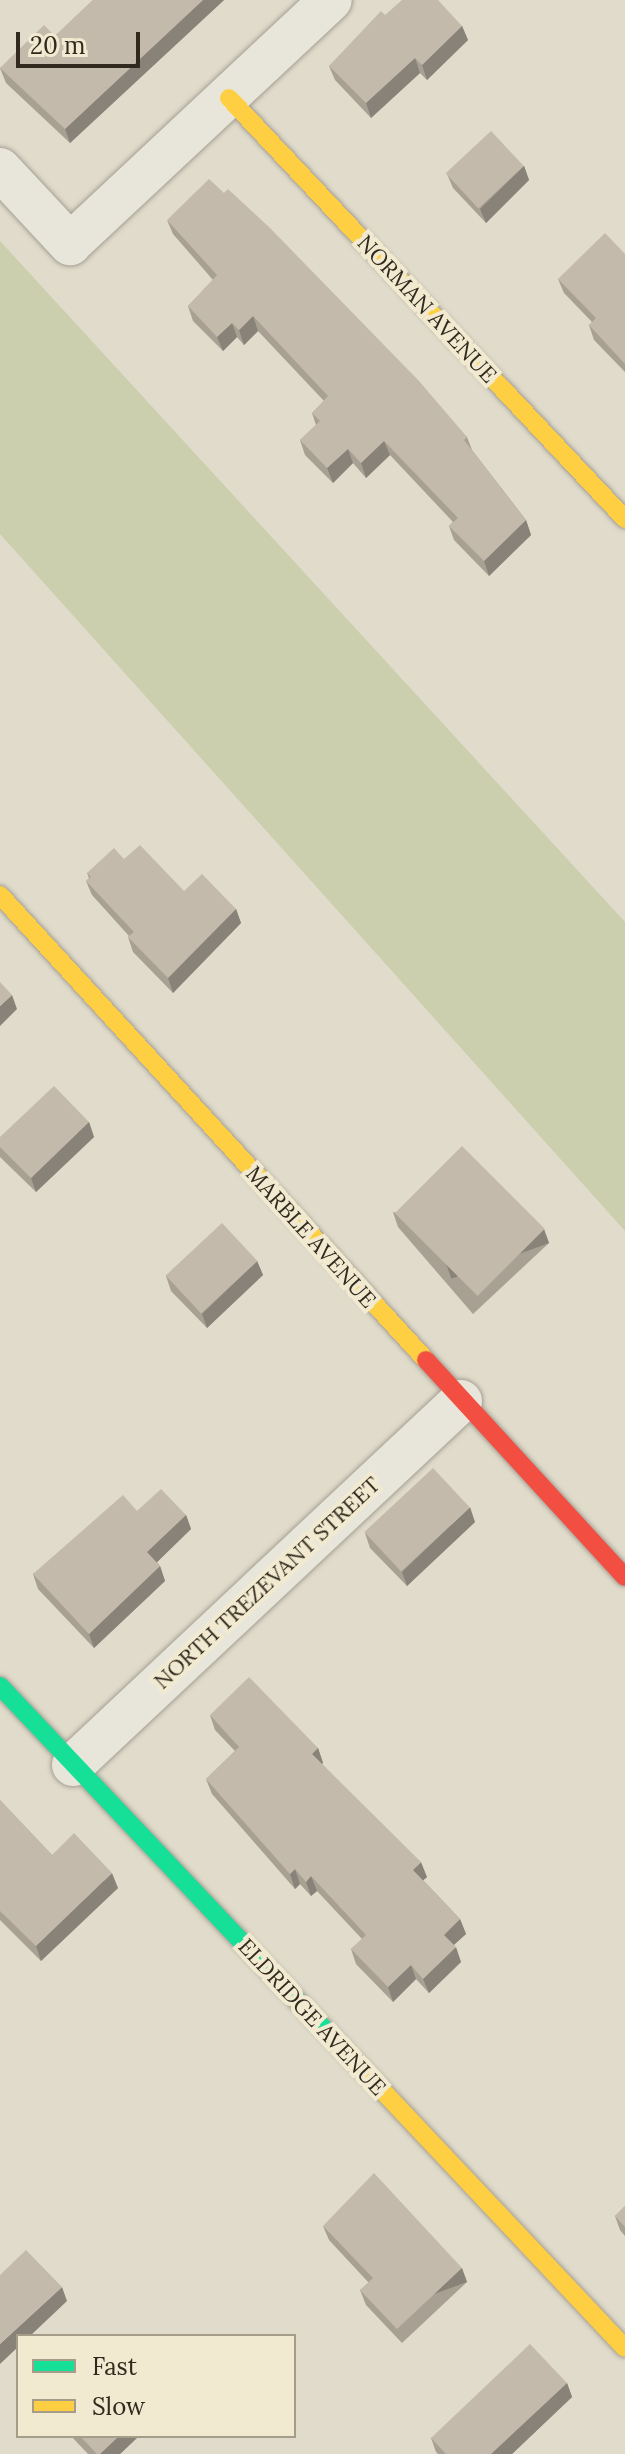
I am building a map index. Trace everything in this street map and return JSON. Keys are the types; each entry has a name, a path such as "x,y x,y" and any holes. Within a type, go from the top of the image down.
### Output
{"street":[{"path":"0,169 70,244 331,0"},
{"name":"NORMAN AVENUE","path":"229,98 625,519"},
{"name":"MARBLE AVENUE","path":"0,895 625,1577"},
{"name":"NORTH TREZEVANT STREET","path":"73,1765 461,1401"},
{"name":"ELDRIDGE AVENUE","path":"0,1686 625,2348"}],"green space":[{"path":"0,241 625,922 625,1231 0,534"}],"building":[{"path":"93,0 203,0 65,129 0,68 44,25 55,36"},
{"path":"402,0 438,0 462,26 422,65 415,58 366,103 329,66 381,11 385,15"},
{"path":"491,131 524,166 478,208 446,173"},
{"path":"209,179 224,193 228,189 270,228 419,381 467,437 464,440 526,520 484,561 449,526 458,518 384,441 361,463 348,449 327,468 300,440 320,421 312,413 328,396 253,316 239,330 232,323 217,337 188,306 217,275 167,220"},
{"path":"605,233 625,254 625,364 589,325 596,318 558,279"},
{"path":"140,845 184,891 202,874 236,909 168,978 128,937 134,932 86,881 91,877 87,873 114,848 124,859"},
{"path":"0,982 12,995 0,1006"},
{"path":"54,1086 89,1122 31,1178 0,1147 0,1137"},
{"path":"462,1146 545,1229 478,1296 395,1213"},
{"path":"222,1223 257,1261 201,1314 166,1276"},
{"path":"433,1468 470,1507 401,1572 364,1532"},
{"path":"161,1489 186,1515 147,1552 160,1566 89,1634 33,1574 123,1495 137,1511"},
{"path":"249,1677 318,1748 312,1754 421,1862 413,1870 460,1919 444,1935 456,1947 423,1979 411,1965 388,1987 351,1949 366,1935 311,1876 306,1882 295,1869 290,1874 206,1779 239,1747 210,1715"},
{"path":"0,1800 52,1855 74,1833 112,1873 36,1946 0,1911"},
{"path":"374,2173 462,2268 397,2329 360,2290 373,2278 323,2226"},
{"path":"625,2206 625,2227 615,2216"},
{"path":"26,2250 62,2287 0,2344 0,2275"},
{"path":"530,2344 567,2383 491,2454 446,2454 431,2438"},
{"path":"82,2438 117,2438 100,2454"}],"traffic: fast":[{"path":"0,1686 362,2069"}],"traffic: slow":[{"path":"229,98 625,519"},
{"path":"0,895 426,1360"},
{"path":"362,2069 625,2348"}],"traffic: jam":[{"path":"426,1360 625,1577"}]}
